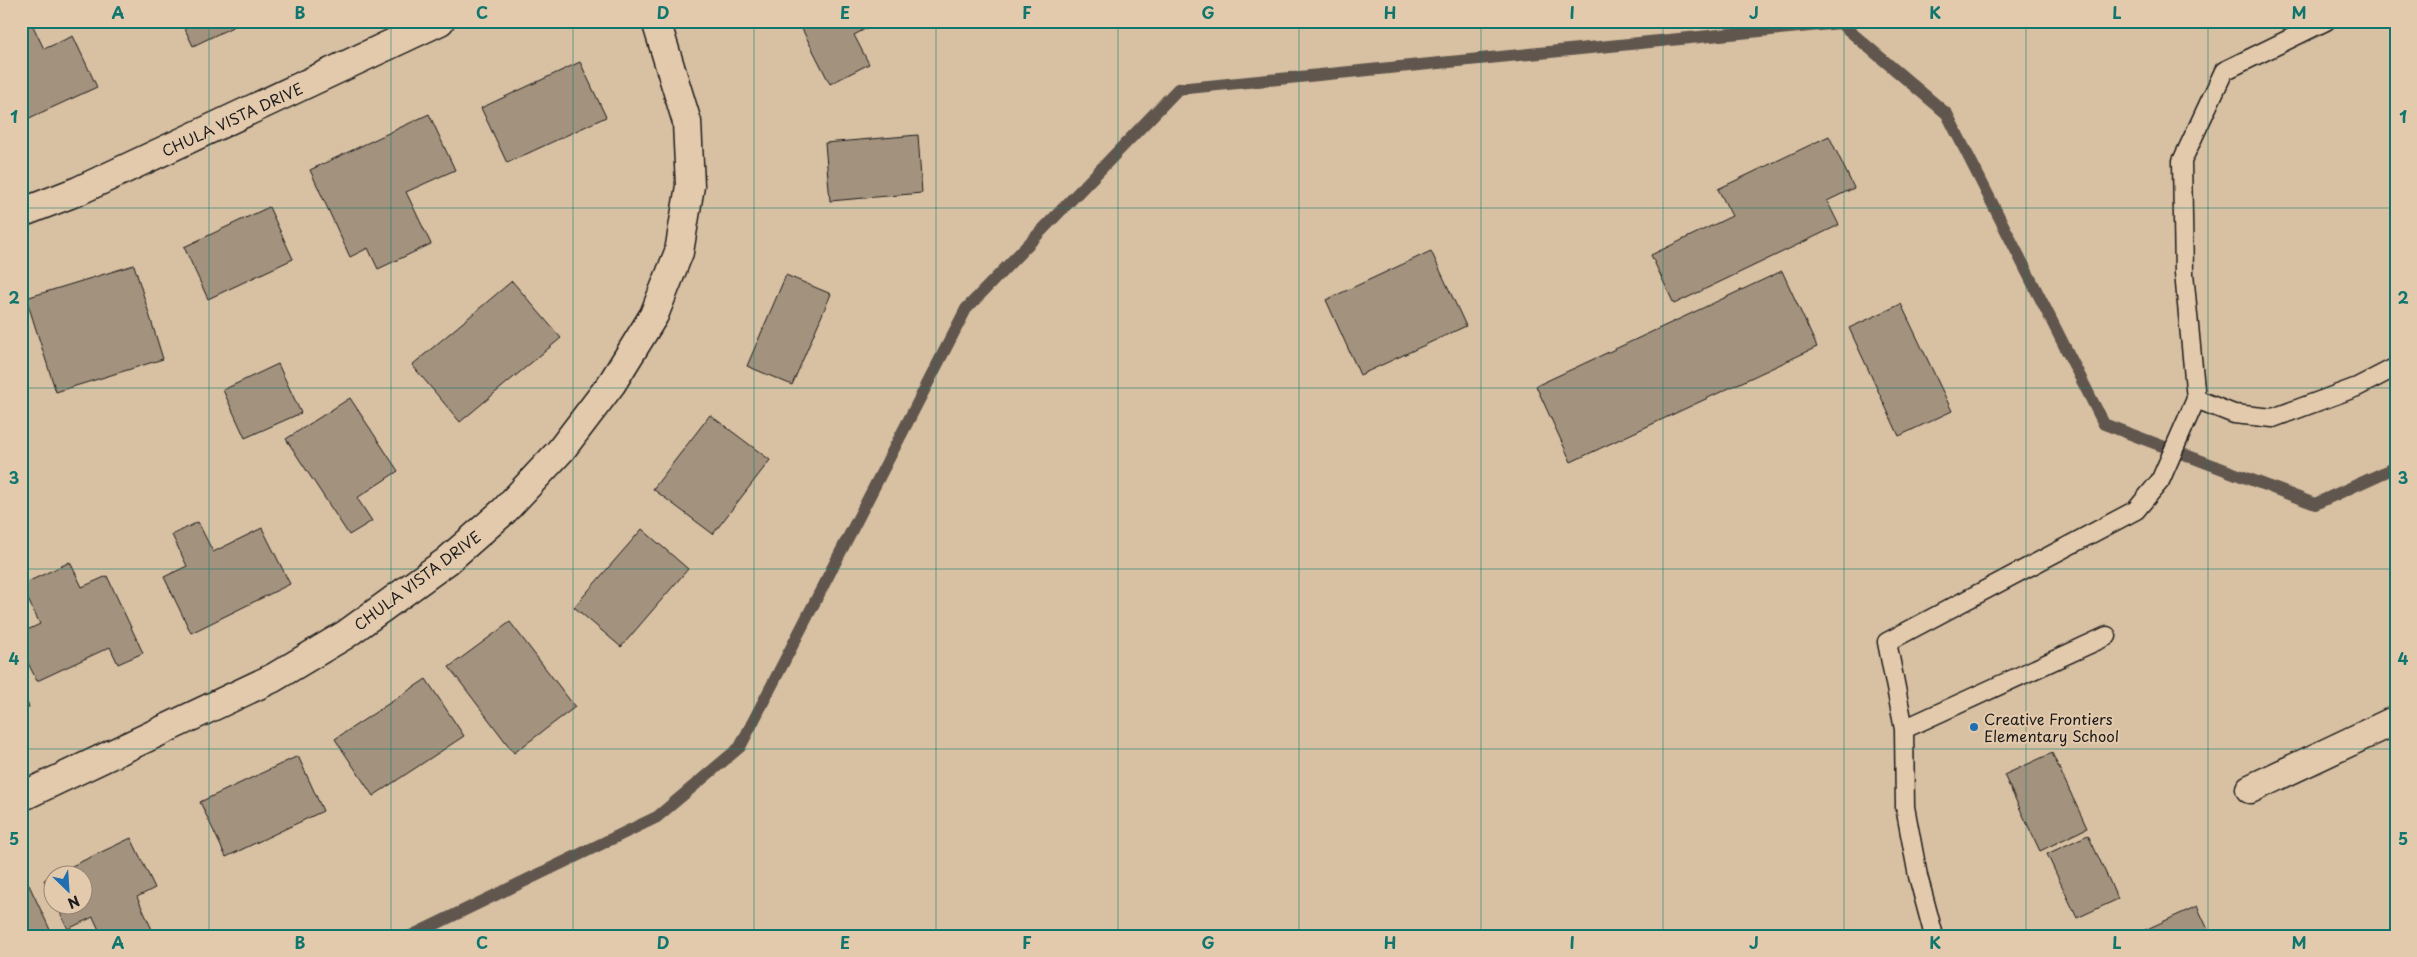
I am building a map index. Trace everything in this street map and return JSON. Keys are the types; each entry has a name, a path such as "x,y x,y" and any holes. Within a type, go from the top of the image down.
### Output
{"street":[{"name":"CHULA VISTA DRIVE","path":"21,213 78,192 440,21"},
{"name":"CHULA VISTA DRIVE","path":"21,797 273,678 345,635 447,561 504,511 561,450 612,383 654,315 679,252 690,186 687,122 656,21"},
{"path":"2250,789 2396,720"}],"lane":[{"path":"1934,936 1918,876 1905,807 1904,729 1887,642 2136,510 2162,476 2196,399 2184,273 2182,161 2224,71 2326,21"},
{"path":"2196,399 2234,414 2273,418 2357,387 2396,368"},
{"path":"1904,729 2107,636"}],"building":[{"path":"181,21 245,21 193,46"},
{"path":"798,21 880,21 854,35 869,64 830,84"},
{"path":"32,24 44,49 73,36 97,87 25,120 21,112 21,29"},
{"path":"580,62 606,117 507,163 481,108"},
{"path":"429,114 455,170 406,192 431,244 378,269 368,248 350,257 310,170"},
{"path":"918,135 922,193 830,201 825,143"},
{"path":"1829,136 1854,188 1827,201 1839,225 1674,304 1651,255 1732,216 1718,189"},
{"path":"269,207 293,259 208,299 184,247"},
{"path":"1431,251 1466,326 1360,375 1326,300"},
{"path":"134,265 163,359 56,392 26,298"},
{"path":"1782,271 1817,347 1571,462 1536,386"},
{"path":"786,275 831,294 792,385 747,366"},
{"path":"512,281 561,338 460,422 412,365"},
{"path":"1901,304 1952,411 1899,436 1849,328"},
{"path":"278,364 301,413 245,438 223,390"},
{"path":"350,398 398,471 357,498 372,521 349,535 286,439"},
{"path":"710,415 770,460 713,534 653,489"},
{"path":"198,522 213,552 262,528 290,584 191,633 164,577 187,566 172,535"},
{"path":"642,529 688,569 621,647 574,607"},
{"path":"70,562 82,587 107,576 143,653 118,664 110,647 37,681 21,649 21,633 40,624 21,585"},
{"path":"510,622 575,707 514,753 449,667"},
{"path":"426,679 464,736 373,796 335,739"},
{"path":"21,690 29,707 21,710"},
{"path":"2052,753 2087,828 2040,851 2004,775"},
{"path":"298,756 323,811 226,857 200,802"},
{"path":"2088,835 2118,899 2077,918 2047,854"},
{"path":"131,838 155,888 137,897 155,936 102,936 93,917 68,929 61,914 92,914 92,864 76,864"},
{"path":"29,885 53,936 21,936 21,888"},
{"path":"2197,906 2211,936 2132,936"}],"waterway":[{"path":"411,936 657,817 740,747 966,309 1178,89 1840,23 1947,114 2104,424 2315,504 2396,467"}],"place":[{"name":"Creative Frontiers Elementary School","path":"1974,727"}]}
